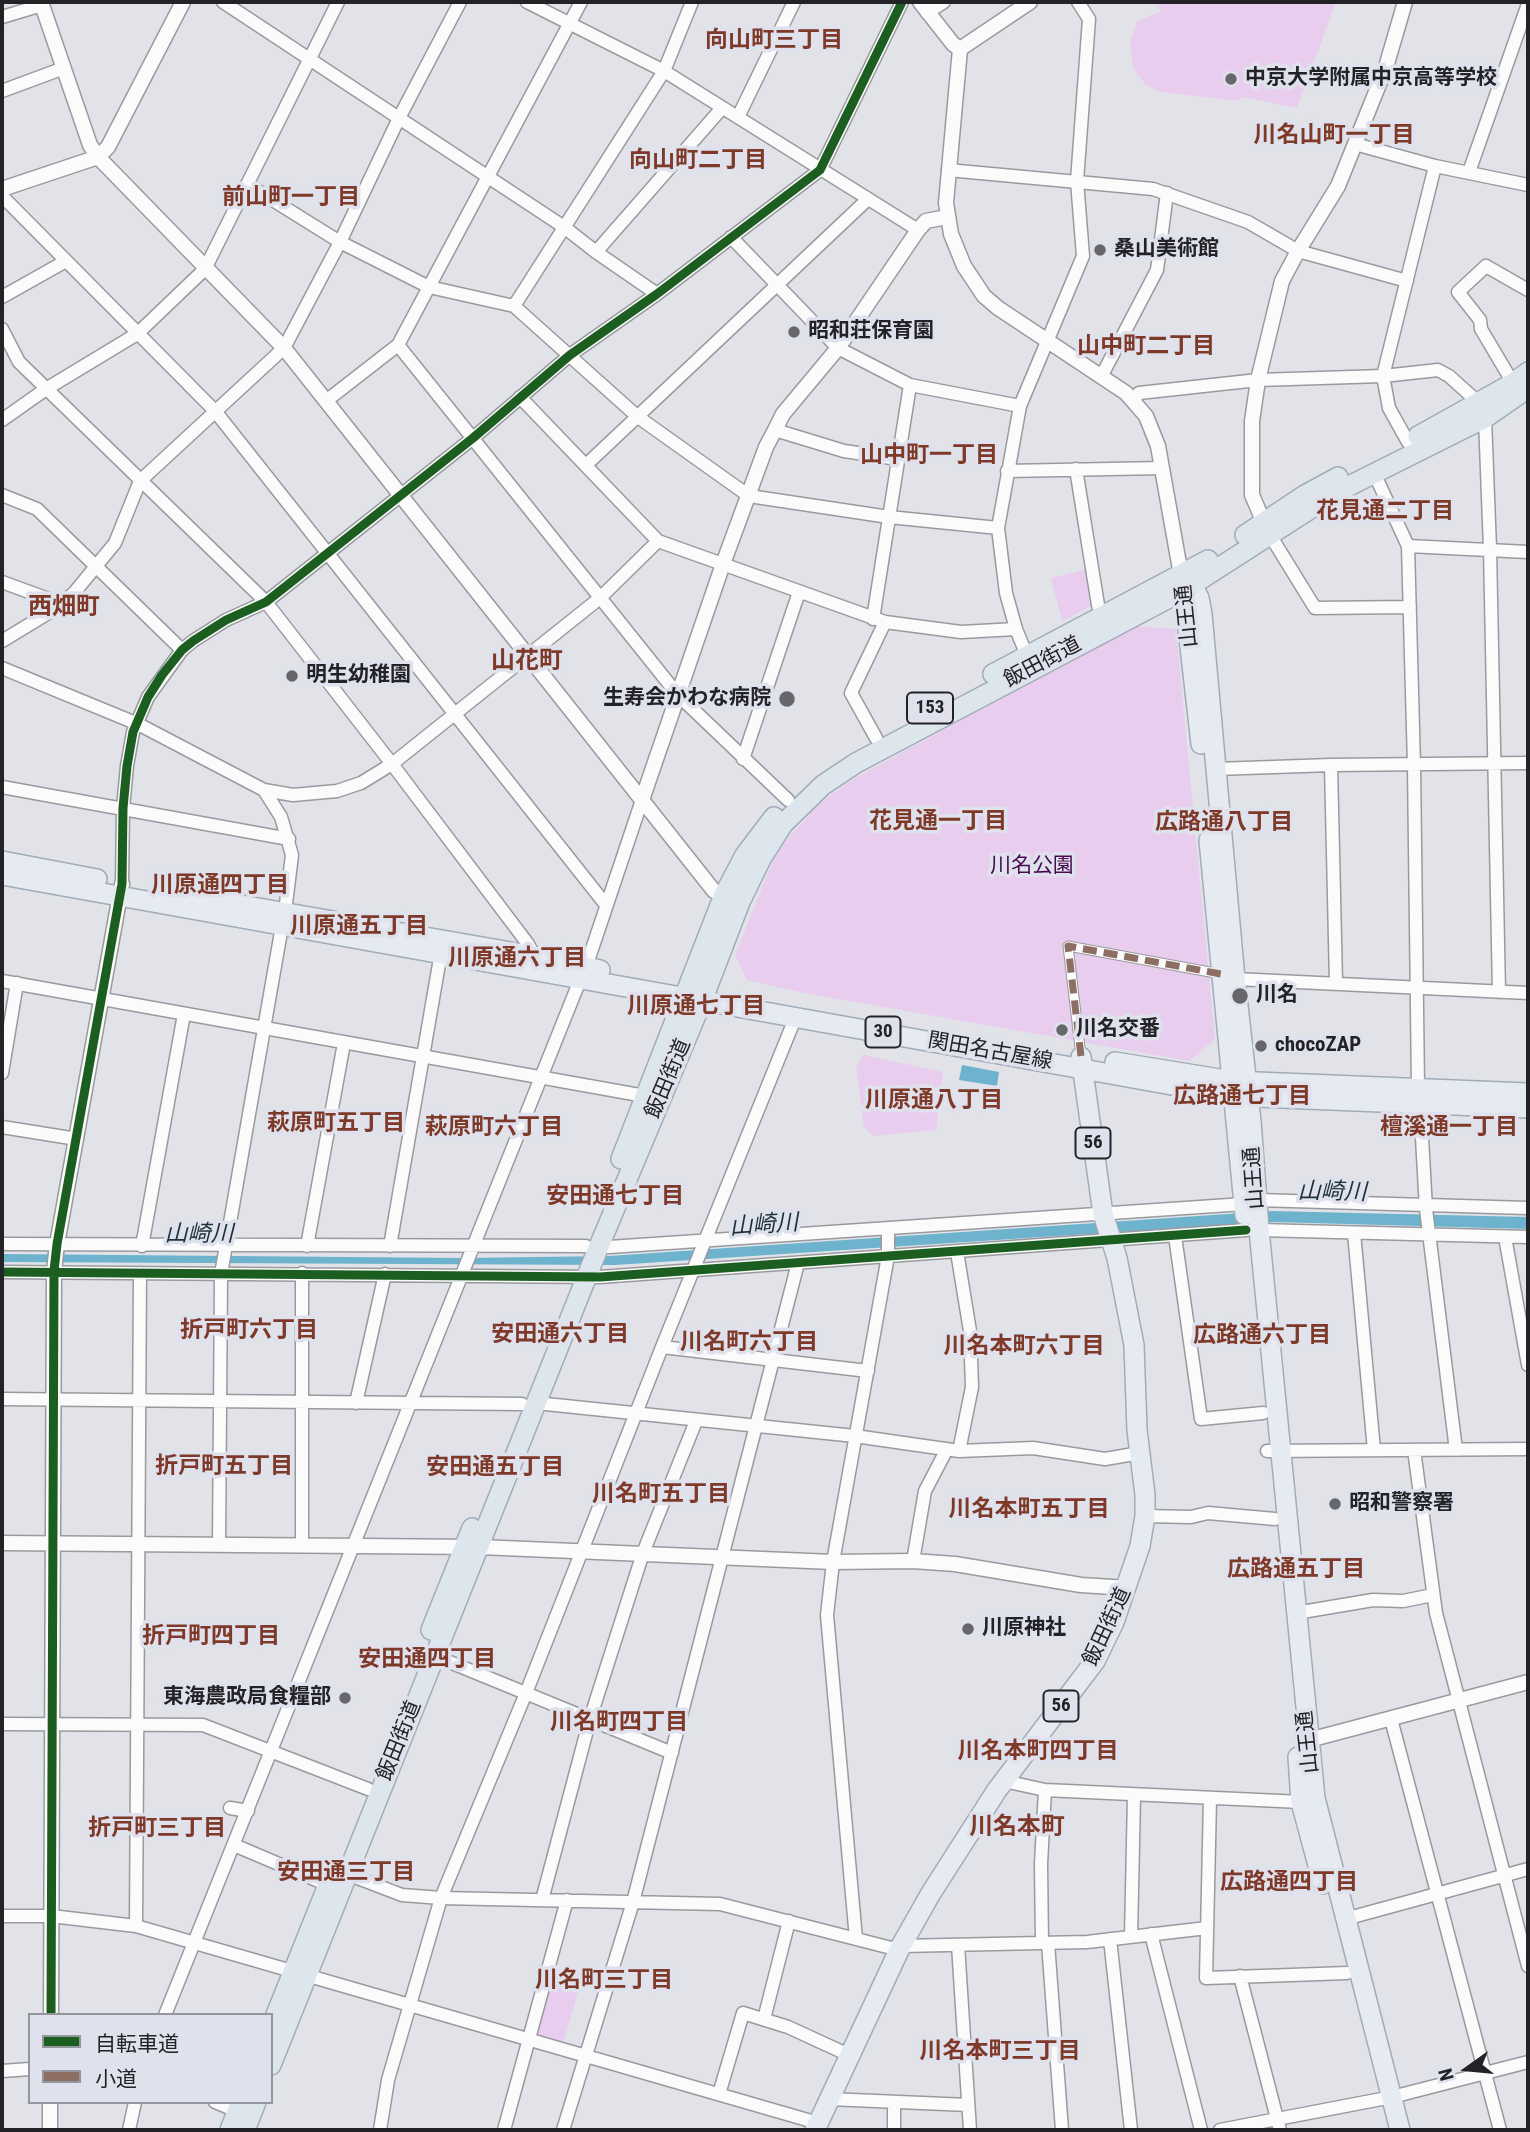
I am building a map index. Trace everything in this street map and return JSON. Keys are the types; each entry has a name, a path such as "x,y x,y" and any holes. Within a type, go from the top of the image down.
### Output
{"highway":[{"name":"飯田街道","path":"732,898 783,824 835,776 1186,583 1267,529 1374,473 1482,410 1523,381"},
{"name":"飯田街道","path":"1267,529 1305,495 1408,442 1482,410"},
{"name":"飯田街道","path":"273,2059 328,1885 472,1547 695,993 732,898 745,855 788,800 821,770 1102,615 1186,583"},
{"name":"飯田街道","path":"592,1248 645,1096 695,993"},
{"name":"飯田街道","path":"273,2023 300,1974 347,1874 435,1656 472,1547"},
{"path":"245,2130 255,2104"},
{"path":"230,2130 239,2107"}],"main road":[{"name":"山王通","path":"1186,583 1199,598 1202,614 1216,769 1228,977"},
{"name":"山王通","path":"1186,583 1203,773 1240,1089 1274,1451 1296,1612 1315,1798 1386,2099 1387,2130"},
{"name":"関田名古屋線","path":"2,861 120,890"},
{"name":"関田名古屋線","path":"2,875 120,890 1082,1063"},
{"name":"関田名古屋線","path":"442,947 534,956 583,973"},
{"name":"関田名古屋線","path":"695,993 796,1016 1240,1089 1419,1095 1528,1093"},
{"name":"飯田街道","path":"817,2127 900,1948 931,1893 1004,1781 1095,1661 1128,1588 1139,1548 1145,1516 1134,1345 1120,1271 1103,1215 1082,1063"},
{"name":"関田名古屋線","path":"1419,1095 1528,1108"},
{"name":"山王通","path":"1253,1229 1263,1413 1274,1451 1275,1519 1301,1802 1347,1973 1386,2099 1401,2130"}],"street":[{"path":"2,189 98,157 108,147 183,2"},
{"path":"223,2 564,227 657,294"},
{"path":"2,420 137,334 205,269 338,2"},
{"path":"2,641 62,604 82,584 115,543 141,481 284,348 460,2"},
{"path":"527,2 664,71 918,230"},
{"path":"326,401 398,345 581,2"},
{"path":"514,306 664,71 692,2"},
{"path":"738,117 794,2"},
{"path":"51,2013 54,1271 120,890 123,808 133,732 148,697 192,640 226,620 266,602 473,438 570,355 657,294 820,170 902,2"},
{"path":"944,2 924,7 960,49 948,170 947,217 960,258 984,296 1133,400 1151,424 1186,583"},
{"path":"960,49 1030,2"},
{"path":"1027,656 1006,593 998,528 1020,405 1083,256 1077,181 1089,19 1078,2"},
{"path":"1405,2 1387,67 1338,187 1282,281 1258,380 1252,421 1251,477 1255,506 1315,608 1410,607"},
{"path":"2,18 41,3 90,145 98,157 284,348 714,891 732,898"},
{"path":"1469,172 1528,4"},
{"path":"2,91 64,68"},
{"path":"596,252 722,108"},
{"path":"1355,144 1435,166 1528,185"},
{"path":"1408,442 1390,408 1383,376 1435,166"},
{"path":"948,170 1077,181 1167,193 1191,204 1248,222 1298,251 1407,281"},
{"path":"247,184 340,242 429,288 514,306 638,417 749,496 889,517 998,528"},
{"path":"1101,377 1157,270 1167,193"},
{"path":"2,196 215,411 606,905"},
{"path":"586,465 868,199"},
{"path":"166,2013 583,973 723,564 766,447 783,414 838,348 918,230 926,220 947,217"},
{"path":"731,237 838,348 910,385 1020,405"},
{"path":"2,297 66,261"},
{"path":"1523,381 1481,329 1480,320 1458,292 1486,266 1528,290"},
{"path":"3,333 19,362 46,390 266,602 392,764 528,944 534,956"},
{"path":"398,345 678,695 788,800"},
{"path":"1133,400 1139,393 1258,380 1383,376 1438,370 1449,376 1482,410 1490,549 1499,992"},
{"path":"876,738 851,694 879,620 889,517 910,385"},
{"path":"520,397 658,541 879,620 961,632 1016,629"},
{"path":"775,430 844,451 898,459"},
{"path":"1007,471 1162,468"},
{"path":"1076,470 1098,605 1102,615"},
{"path":"1374,473 1408,546 1419,1095 1426,1207 1456,1450"},
{"path":"2,495 37,509 182,650"},
{"path":"2,668 138,723 264,790 293,795 337,791 360,783 392,764 600,598 658,541"},
{"path":"1408,546 1528,552"},
{"path":"2,582 62,604"},
{"path":"743,759 799,592"},
{"path":"1216,769 1528,763"},
{"path":"1331,765 1336,983"},
{"path":"2,787 289,839"},
{"path":"219,1545 221,1272 284,919 292,855 281,817 264,790"},
{"path":"1082,1063 1068,946 1228,977 1528,993"},
{"path":"390,1247 442,947"},
{"path":"2,981 645,1096"},
{"path":"2,1073 17,983"},
{"path":"142,1245 184,1014"},
{"path":"380,2130 388,2080 441,1898 526,1693 796,1016"},
{"path":"307,1246 344,1042"},
{"path":"2,1127 77,1139"},
{"path":"2,1244 592,1248 1250,1203 1528,1208"},
{"path":"856,1939 827,1615 833,1562 888,1256 888,1228"},
{"path":"2,1272 581,1275 798,1263 1253,1229 1528,1237"},
{"path":"1354,1233 1374,1450"},
{"path":"1175,1236 1201,1419 1263,1413"},
{"path":"1504,1237 1528,1365"},
{"path":"913,1561 925,1491 953,1450 972,1387 970,1331 957,1252"},
{"path":"563,2130 633,1902 798,1263"},
{"path":"136,1926 140,1273"},
{"path":"302,1273 302,1545"},
{"path":"356,1403 385,1274"},
{"path":"662,1347 868,1371"},
{"path":"2,1399 529,1404 855,1436 953,1450 1032,1448 1105,1459 1140,1453"},
{"path":"542,1900 590,1719 643,1553 696,1421"},
{"path":"1274,1451 1528,1449"},
{"path":"1414,1450 1436,1613 1528,1966"},
{"path":"1145,1516 1191,1517 1208,1513 1275,1519"},
{"path":"2,1543 472,1547 833,1562 913,1561 956,1564 1082,1585 1128,1588"},
{"path":"1296,1612 1373,1600 1403,1601 1433,1595"},
{"path":"435,1656 672,1752"},
{"path":"1308,1740 1528,1682"},
{"path":"1391,1719 1500,2130"},
{"path":"2,1724 203,1725 368,1789"},
{"path":"1004,1781 1045,1790 1301,1802"},
{"path":"1045,1790 1041,1864 1045,1943 1062,2130"},
{"path":"1131,1937 1134,1796"},
{"path":"1210,1799 1206,1978 1347,1973"},
{"path":"229,1808 248,1811"},
{"path":"234,1845 328,1885"},
{"path":"1345,1919 1528,1869"},
{"path":"347,1874 402,1895 720,1904 900,1948 1110,1939 1208,1928"},
{"path":"504,2130 567,1900"},
{"path":"2,1916 51,1916 136,1926 719,2094 817,2127"},
{"path":"764,2019 789,1921"},
{"path":"1151,1934 1201,2130"},
{"path":"1110,1939 1131,2130"},
{"path":"958,1945 970,2130"},
{"path":"1240,1976 1279,2125"},
{"path":"719,2094 743,2013 788,2027 849,2055"},
{"path":"1220,2130 1279,2125 1528,2062"},
{"path":"2,2071 28,2069"},
{"path":"828,2099 894,2104 968,2105"},
{"path":"50,2104 50,2130"},
{"path":"129,2130 135,2104"},
{"path":"894,2104 894,2130"}],"green space":[{"path":"1153,2 1336,2 1297,108 1242,97 1237,101 1161,92 1146,85 1133,68 1130,43 1137,21 1162,11"},
{"path":"1087,569 1092,606 1062,621 1051,578"},
{"name":"川名公園","path":"1135,626 1176,629 1215,1039 1190,1061 804,993 747,980 735,955 771,865 785,842 818,805 848,782"},
{"path":"864,1055 943,1072 936,1130 873,1136 864,1127 856,1066"},
{"path":"549,1980 579,1989 563,2044 533,2035"}],"water":[{"path":"962,1065 999,1072 997,1086 959,1080"},
{"name":"山崎川","path":"1272,1211 1528,1217 1528,1229 1272,1222 615,1265 2,1262 2,1254 463,1258 609,1256"}],"marked path":[{"path":"1081,1056 1068,946 1221,974"}],"cycle path":[{"path":"51,2013 54,1271 122,884 123,808 133,732 148,697 162,675 193,641 226,620 266,602 473,438 570,355 657,294 820,170 902,2"},
{"path":"2,1272 600,1277 1246,1230"}],"place":[{"name":"中京大学附属中京高等学校","path":"1231,79"},
{"name":"桑山美術館","path":"1100,250"},
{"name":"昭和荘保育園","path":"794,332"},
{"name":"明生幼稚園","path":"292,676"},
{"name":"生寿会かわな病院","path":"787,699"},
{"name":"川名","path":"1240,996"},
{"name":"川名交番","path":"1062,1030"},
{"name":"chocoZAP","path":"1261,1046"},
{"name":"昭和警察署","path":"1335,1504"},
{"name":"川原神社","path":"968,1629"},
{"name":"東海農政局食糧部","path":"345,1698"}],"district":[{"name":"向山町三丁目","path":"774,41"},
{"name":"川名山町一丁目","path":"1334,136"},
{"name":"向山町二丁目","path":"698,161"},
{"name":"前山町一丁目","path":"291,198"},
{"name":"山中町二丁目","path":"1146,347"},
{"name":"山中町一丁目","path":"929,456"},
{"name":"花見通二丁目","path":"1385,512"},
{"name":"西畑町","path":"64,608"},
{"name":"山花町","path":"527,662"},
{"name":"花見通一丁目","path":"938,822"},
{"name":"広路通八丁目","path":"1224,823"},
{"name":"川原通四丁目","path":"220,886"},
{"name":"川原通五丁目","path":"359,927"},
{"name":"川原通六丁目","path":"517,959"},
{"name":"川原通七丁目","path":"696,1007"},
{"name":"広路通七丁目","path":"1242,1097"},
{"name":"川原通八丁目","path":"934,1101"},
{"name":"萩原町五丁目","path":"336,1124"},
{"name":"萩原町六丁目","path":"494,1128"},
{"name":"檀溪通一丁目","path":"1449,1128"},
{"name":"安田通七丁目","path":"615,1197"},
{"name":"折戸町六丁目","path":"249,1331"},
{"name":"安田通六丁目","path":"560,1335"},
{"name":"広路通六丁目","path":"1262,1336"},
{"name":"川名町六丁目","path":"749,1343"},
{"name":"川名本町六丁目","path":"1024,1347"},
{"name":"折戸町五丁目","path":"224,1467"},
{"name":"安田通五丁目","path":"495,1468"},
{"name":"川名町五丁目","path":"661,1495"},
{"name":"川名本町五丁目","path":"1029,1510"},
{"name":"広路通五丁目","path":"1296,1570"},
{"name":"折戸町四丁目","path":"211,1637"},
{"name":"安田通四丁目","path":"427,1660"},
{"name":"川名町四丁目","path":"619,1723"},
{"name":"川名本町四丁目","path":"1038,1752"},
{"name":"川名本町","path":"1017,1828"},
{"name":"折戸町三丁目","path":"157,1829"},
{"name":"安田通三丁目","path":"346,1873"},
{"name":"広路通四丁目","path":"1289,1883"},
{"name":"川名町三丁目","path":"604,1981"},
{"name":"川名本町三丁目","path":"1000,2052"}]}
